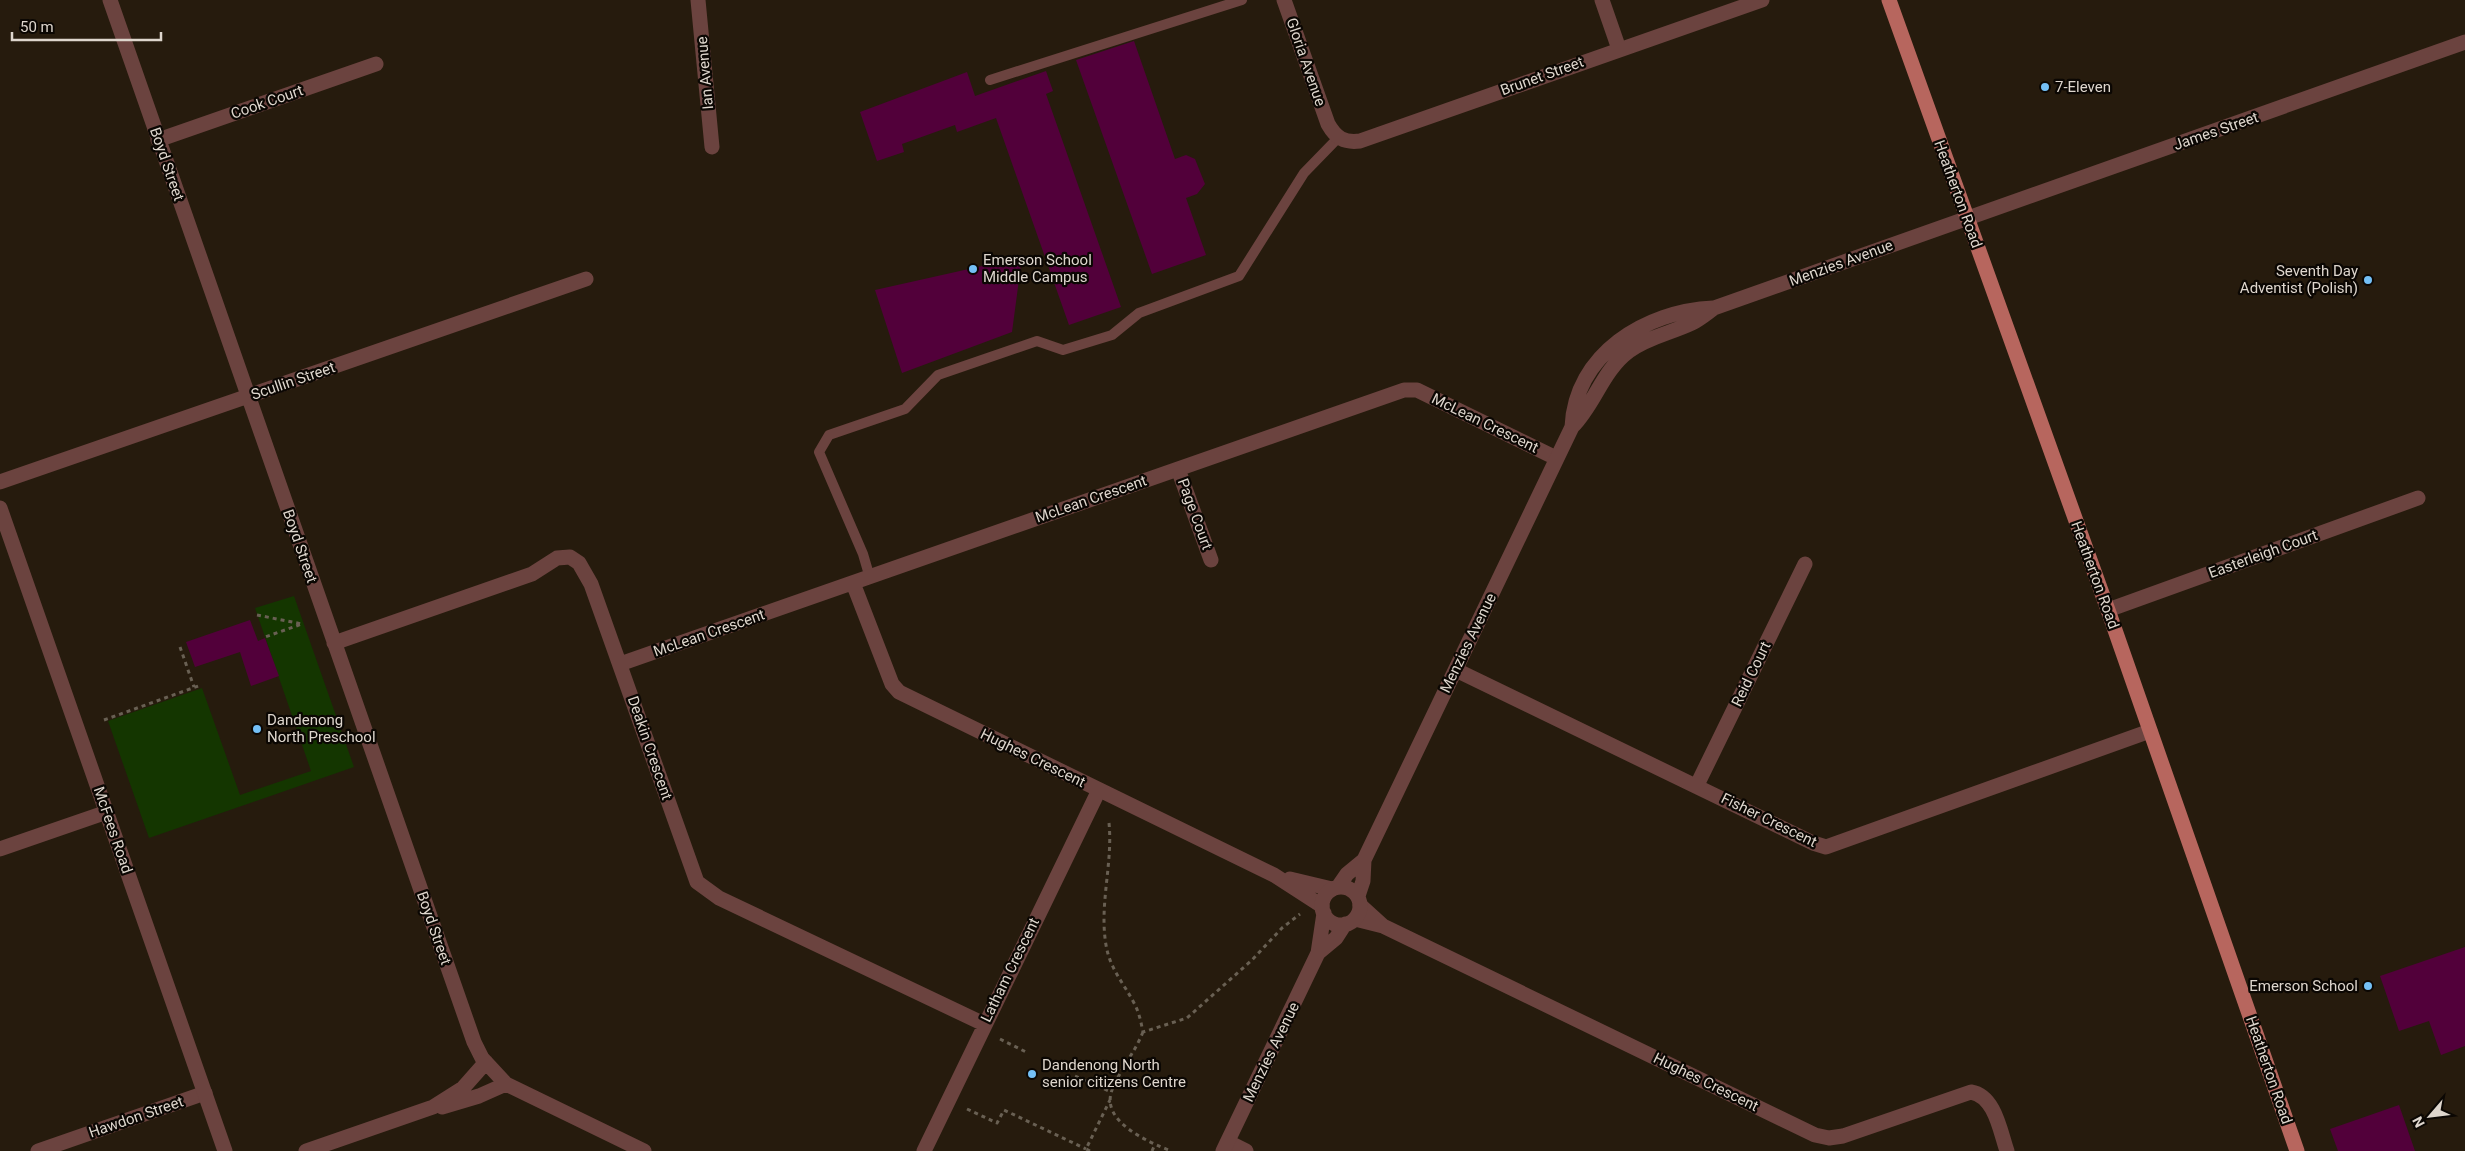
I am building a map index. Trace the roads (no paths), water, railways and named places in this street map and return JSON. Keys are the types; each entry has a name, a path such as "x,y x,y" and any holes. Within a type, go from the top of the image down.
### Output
{"main road":[{"name":"Heatherton Road","path":"1889,0 2108,610 2297,1151"}],"street":[{"name":"Boyd Street","path":"110,0 474,1042 486,1062 506,1084"},
{"name":"Ian Avenue","path":"698,0 712,147"},
{"name":"Gloria Avenue","path":"1284,0 1328,124 1338,138"},
{"path":"1602,0 1619,49"},
{"name":"Brunet Street","path":"1338,138 1351,142 1360,141 1762,0"},
{"name":"James Street","path":"1967,218 2465,42"},
{"name":"Cook Court","path":"158,140 376,64"},
{"name":"Menzies Avenue","path":"1318,954 1336,938 1354,911 1363,881 1364,860 1556,458 1572,427 1584,414 1605,375 1628,352 1641,344 1692,323 1714,308 1967,218"},
{"name":"Scullin Street","path":"0,482 586,279"},
{"name":"McLean Crescent","path":"620,664 1404,390 1417,390 1556,458"},
{"name":"Page Court","path":"1178,469 1211,560"},
{"name":"Easterleigh Court","path":"2108,610 2418,498"},
{"name":"McFees Road","path":"0,508 225,1151"},
{"name":"Deakin Crescent","path":"334,643 532,574 557,558 570,557 579,563 588,579 697,882 720,898 984,1024"},
{"name":"Reid Court","path":"1697,785 1805,564"},
{"name":"Hughes Crescent","path":"853,583 892,684 899,692 1274,874 1323,909"},
{"name":"Fisher Crescent","path":"1456,670 1814,843 1826,846 2150,731"},
{"name":"Latham Crescent","path":"924,1151 1098,790"},
{"path":"0,849 106,812"},
{"name":"Menzies Avenue","path":"1335,888 1347,874 1364,860"},
{"name":"Hughes Crescent","path":"1274,874 1335,888"},
{"path":"1335,888 1349,888 1354,911 1332,922 1323,909 1325,896 1335,888"},
{"name":"Menzies Avenue","path":"1226,1147 1318,954 1323,909"},
{"name":"Hughes Crescent","path":"1354,911 1816,1135 1830,1138 1843,1136 1971,1092 1979,1093 1991,1105 2007,1151"},
{"path":"306,1151 433,1107 463,1088 486,1062"},
{"path":"433,1107 448,1106 480,1096 506,1084 644,1151"},
{"name":"Hawdon Street","path":"38,1151 205,1093"},
{"path":"1226,1147 1246,1151"}],"lane":[{"path":"990,80 1242,0"},
{"path":"870,578 863,554 819,452 829,435 905,409 938,375 1037,341 1063,350 1112,335 1139,313 1239,276 1304,173 1338,138"}],"place":[{"name":"7-Eleven","path":"2045,87"},
{"name":"Emerson School Middle Campus","path":"973,269"},
{"name":"Seventh Day Adventist (Polish)","path":"2368,280"},
{"name":"Dandenong North Preschool","path":"257,729"},
{"name":"Emerson School","path":"2368,986"},
{"name":"Dandenong North senior citizens Centre","path":"1032,1074"}]}
